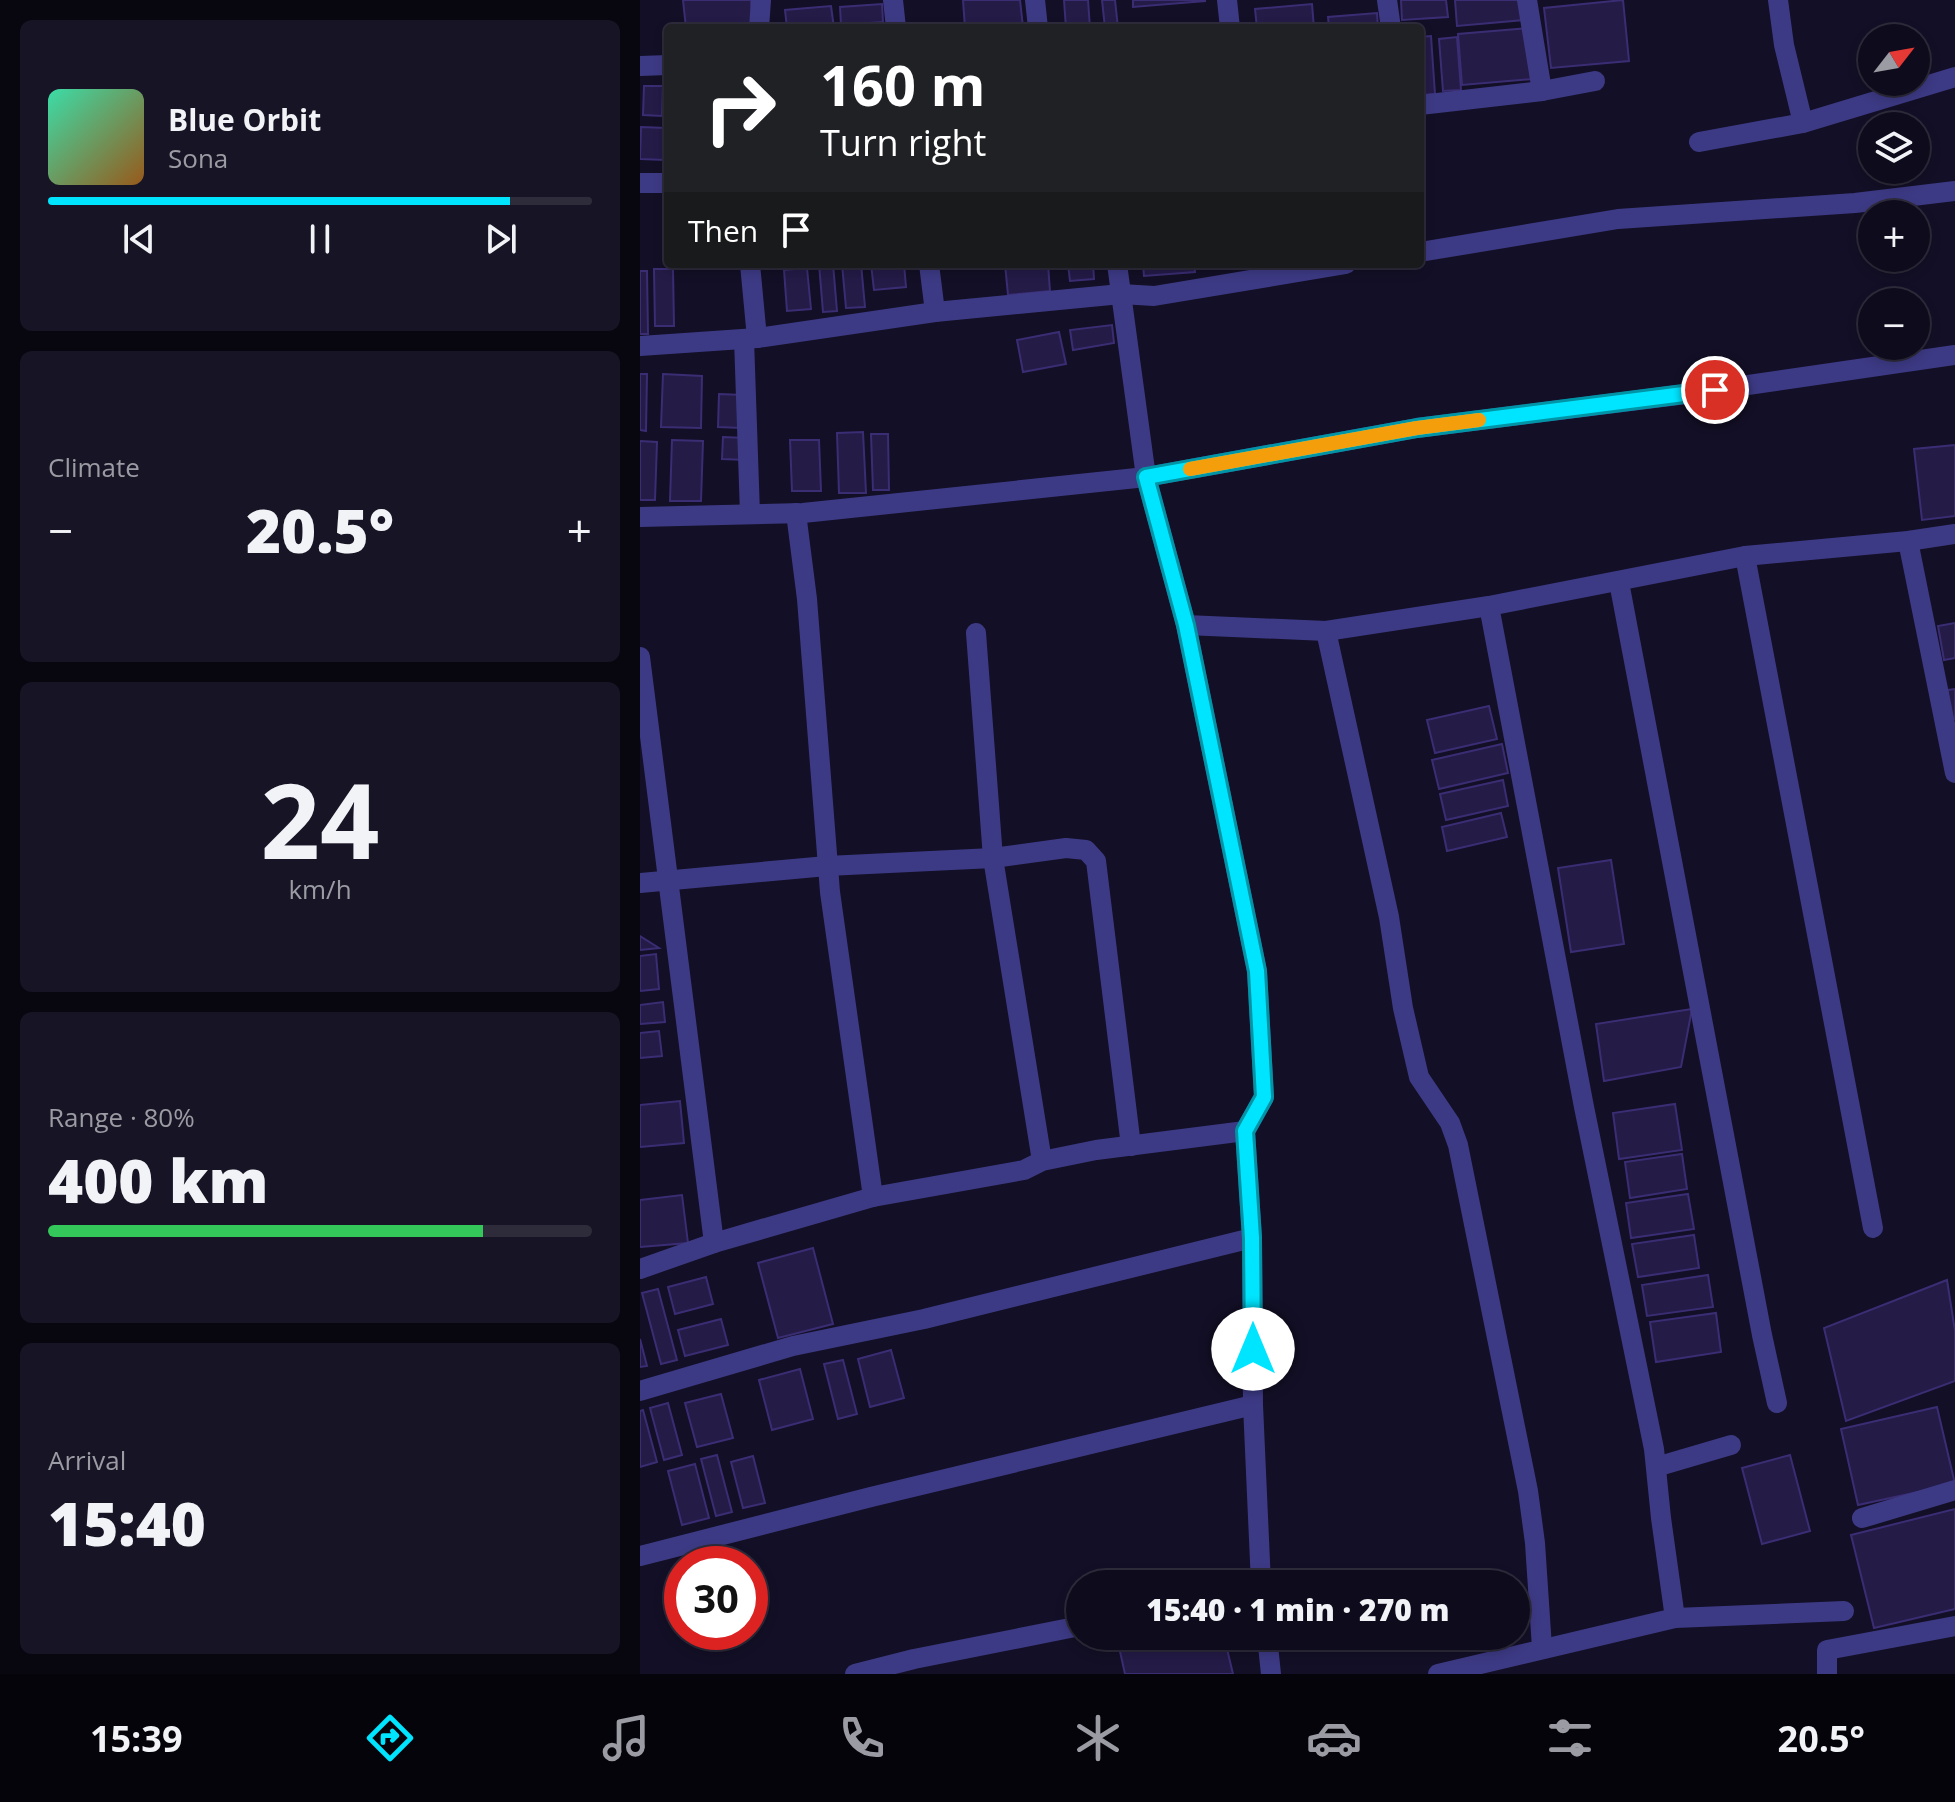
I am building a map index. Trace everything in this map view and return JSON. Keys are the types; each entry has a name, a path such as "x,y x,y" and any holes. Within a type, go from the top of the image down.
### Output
{"street":[{"path":"759,24 761,0"},
{"path":"893,0 896,24"},
{"path":"1035,0 1038,24"},
{"path":"1227,0 1230,24"},
{"path":"1387,0 1390,24"},
{"path":"1527,0 1542,91"},
{"path":"1778,0 1784,45 1803,123"},
{"path":"640,66 664,65"},
{"path":"1699,142 1803,123 1955,77"},
{"path":"1424,105 1542,91 1595,81"},
{"path":"640,183 664,183"},
{"path":"1424,251 1618,219 1855,203 1955,191"},
{"path":"750,268 750,514"},
{"path":"930,268 935,312"},
{"path":"1118,268 1146,477 1186,625 1257,971 1264,1097 1245,1131 1252,1238 1253,1405 1260,1570"},
{"path":"640,346 751,339 935,312 1121,294 1154,296 1322,268"},
{"path":"640,517 796,513 1146,477 1417,428 1686,394 1955,355"},
{"path":"796,513 807,599 827,866 873,1197"},
{"path":"1186,625 1326,631 1489,606 1745,556 1955,534"},
{"path":"1908,541 1955,773"},
{"path":"1745,556 1873,1228"},
{"path":"1619,582 1777,1403"},
{"path":"1489,606 1656,1467 1675,1618"},
{"path":"1326,631 1389,917 1403,1008 1419,1077 1450,1123 1458,1145 1528,1491 1542,1648"},
{"path":"976,633 993,858 1042,1161"},
{"path":"640,657 714,1243"},
{"path":"640,883 827,866 993,858 1066,848 1086,850 1096,861 1131,1146"},
{"path":"640,1269 714,1243 873,1197 1024,1170 1042,1161 1245,1131"},
{"path":"640,1391 793,1346 924,1319 1252,1238"},
{"path":"640,1556 1253,1405"},
{"path":"1656,1467 1731,1445"},
{"path":"1862,1518 1955,1490"},
{"path":"1438,1674 1675,1618 1844,1611"},
{"path":"1827,1674 1827,1650 1955,1626"},
{"path":"855,1674 1066,1629"},
{"path":"1268,1650 1271,1674"}],"building":[{"path":"683,0 751,0 753,24 686,24"},
{"path":"963,0 1020,0 1023,24 965,24"},
{"path":"1064,0 1088,0 1090,24 1066,24"},
{"path":"1102,0 1115,0 1118,24 1105,24"},
{"path":"1133,0 1205,0 1205,1 1133,7"},
{"path":"1401,0 1446,0 1448,17 1402,20"},
{"path":"1455,0 1522,0 1524,20 1457,26"},
{"path":"1623,0 1629,61 1551,68 1544,8"},
{"path":"882,4 883,22 841,24 840,7"},
{"path":"1312,4 1314,24 1257,24 1255,9"},
{"path":"831,6 833,24 787,24 785,10"},
{"path":"1377,13 1378,24 1329,24 1328,17"},
{"path":"1528,28 1533,79 1462,85 1458,34"},
{"path":"1431,36 1435,94 1424,95 1424,37"},
{"path":"1457,37 1461,90 1443,91 1439,39"},
{"path":"644,86 663,86 662,116 643,115"},
{"path":"641,127 664,128 664,160 640,159"},
{"path":"807,268 811,309 787,311 784,270"},
{"path":"819,268 833,268 837,311 823,312"},
{"path":"842,268 861,268 865,307 846,308"},
{"path":"871,268 904,268 906,287 874,290"},
{"path":"1005,268 1048,268 1050,291 1008,295"},
{"path":"1068,268 1093,268 1094,279 1070,281"},
{"path":"1143,268 1194,268 1195,272 1144,276"},
{"path":"654,269 673,269 674,326 655,326"},
{"path":"640,271 647,271 648,334 640,334"},
{"path":"1112,325 1114,343 1073,350 1070,330"},
{"path":"1059,332 1066,364 1023,372 1017,340"},
{"path":"640,374 647,374 646,431 640,430"},
{"path":"663,374 702,376 701,428 661,427"},
{"path":"719,394 743,395 742,428 718,427"},
{"path":"863,432 866,493 839,493 837,433"},
{"path":"871,434 888,434 889,490 873,490"},
{"path":"723,437 746,438 746,460 722,459"},
{"path":"672,440 703,441 701,501 670,501"},
{"path":"790,440 819,440 821,491 792,491"},
{"path":"640,441 657,442 655,500 640,500"},
{"path":"1955,445 1955,516 1922,520 1914,449"},
{"path":"1955,623 1955,658 1944,660 1938,626"},
{"path":"1955,689 1955,719 1952,719 1947,690"},
{"path":"1489,706 1497,739 1435,753 1427,720"},
{"path":"1502,744 1508,773 1439,789 1432,760"},
{"path":"1503,780 1508,806 1446,820 1440,794"},
{"path":"1501,813 1507,837 1447,851 1442,827"},
{"path":"1611,860 1624,944 1571,952 1558,868"},
{"path":"640,936 659,948 640,950"},
{"path":"656,954 659,989 640,991 640,956"},
{"path":"663,1002 665,1022 640,1024 640,1005"},
{"path":"1692,1009 1681,1067 1604,1081 1596,1024"},
{"path":"659,1031 662,1056 640,1058 640,1033"},
{"path":"680,1101 684,1143 640,1147 640,1105"},
{"path":"1675,1104 1682,1150 1619,1159 1613,1113"},
{"path":"1682,1154 1687,1189 1630,1198 1625,1162"},
{"path":"1688,1194 1694,1229 1631,1238 1626,1203"},
{"path":"682,1195 688,1243 640,1247 640,1200"},
{"path":"1694,1235 1699,1268 1638,1277 1632,1244"},
{"path":"813,1248 833,1324 778,1338 758,1263"},
{"path":"1708,1275 1713,1307 1647,1316 1642,1285"},
{"path":"706,1277 713,1304 675,1314 668,1287"},
{"path":"1947,1280 1955,1331 1955,1381 1846,1421 1824,1328"},
{"path":"658,1289 677,1360 661,1364 642,1293"},
{"path":"1716,1313 1721,1352 1656,1362 1650,1322"},
{"path":"721,1319 728,1345 685,1356 678,1330"},
{"path":"640,1339 647,1366 640,1367"},
{"path":"891,1350 904,1398 870,1407 858,1359"},
{"path":"843,1360 857,1414 838,1419 824,1364"},
{"path":"800,1369 813,1419 772,1430 759,1380"},
{"path":"721,1394 733,1438 697,1447 685,1403"},
{"path":"668,1403 682,1455 664,1460 650,1408"},
{"path":"1937,1407 1955,1484 1858,1505 1841,1429"},
{"path":"643,1410 657,1462 640,1467 640,1411"},
{"path":"717,1455 732,1512 716,1516 701,1459"},
{"path":"1790,1455 1810,1531 1762,1544 1742,1468"},
{"path":"753,1456 765,1503 743,1508 731,1462"},
{"path":"695,1464 709,1518 682,1525 668,1471"},
{"path":"1955,1509 1955,1609 1874,1628 1851,1535"},
{"path":"1120,1650 1227,1650 1233,1674 1125,1674"}],"slow traffic":[{"path":"1190,469 1417,428 1479,420"}],"route":[{"path":"1253,1349 1252,1238 1245,1131 1264,1097 1257,971 1186,625 1146,477 1417,428 1715,390"}]}
